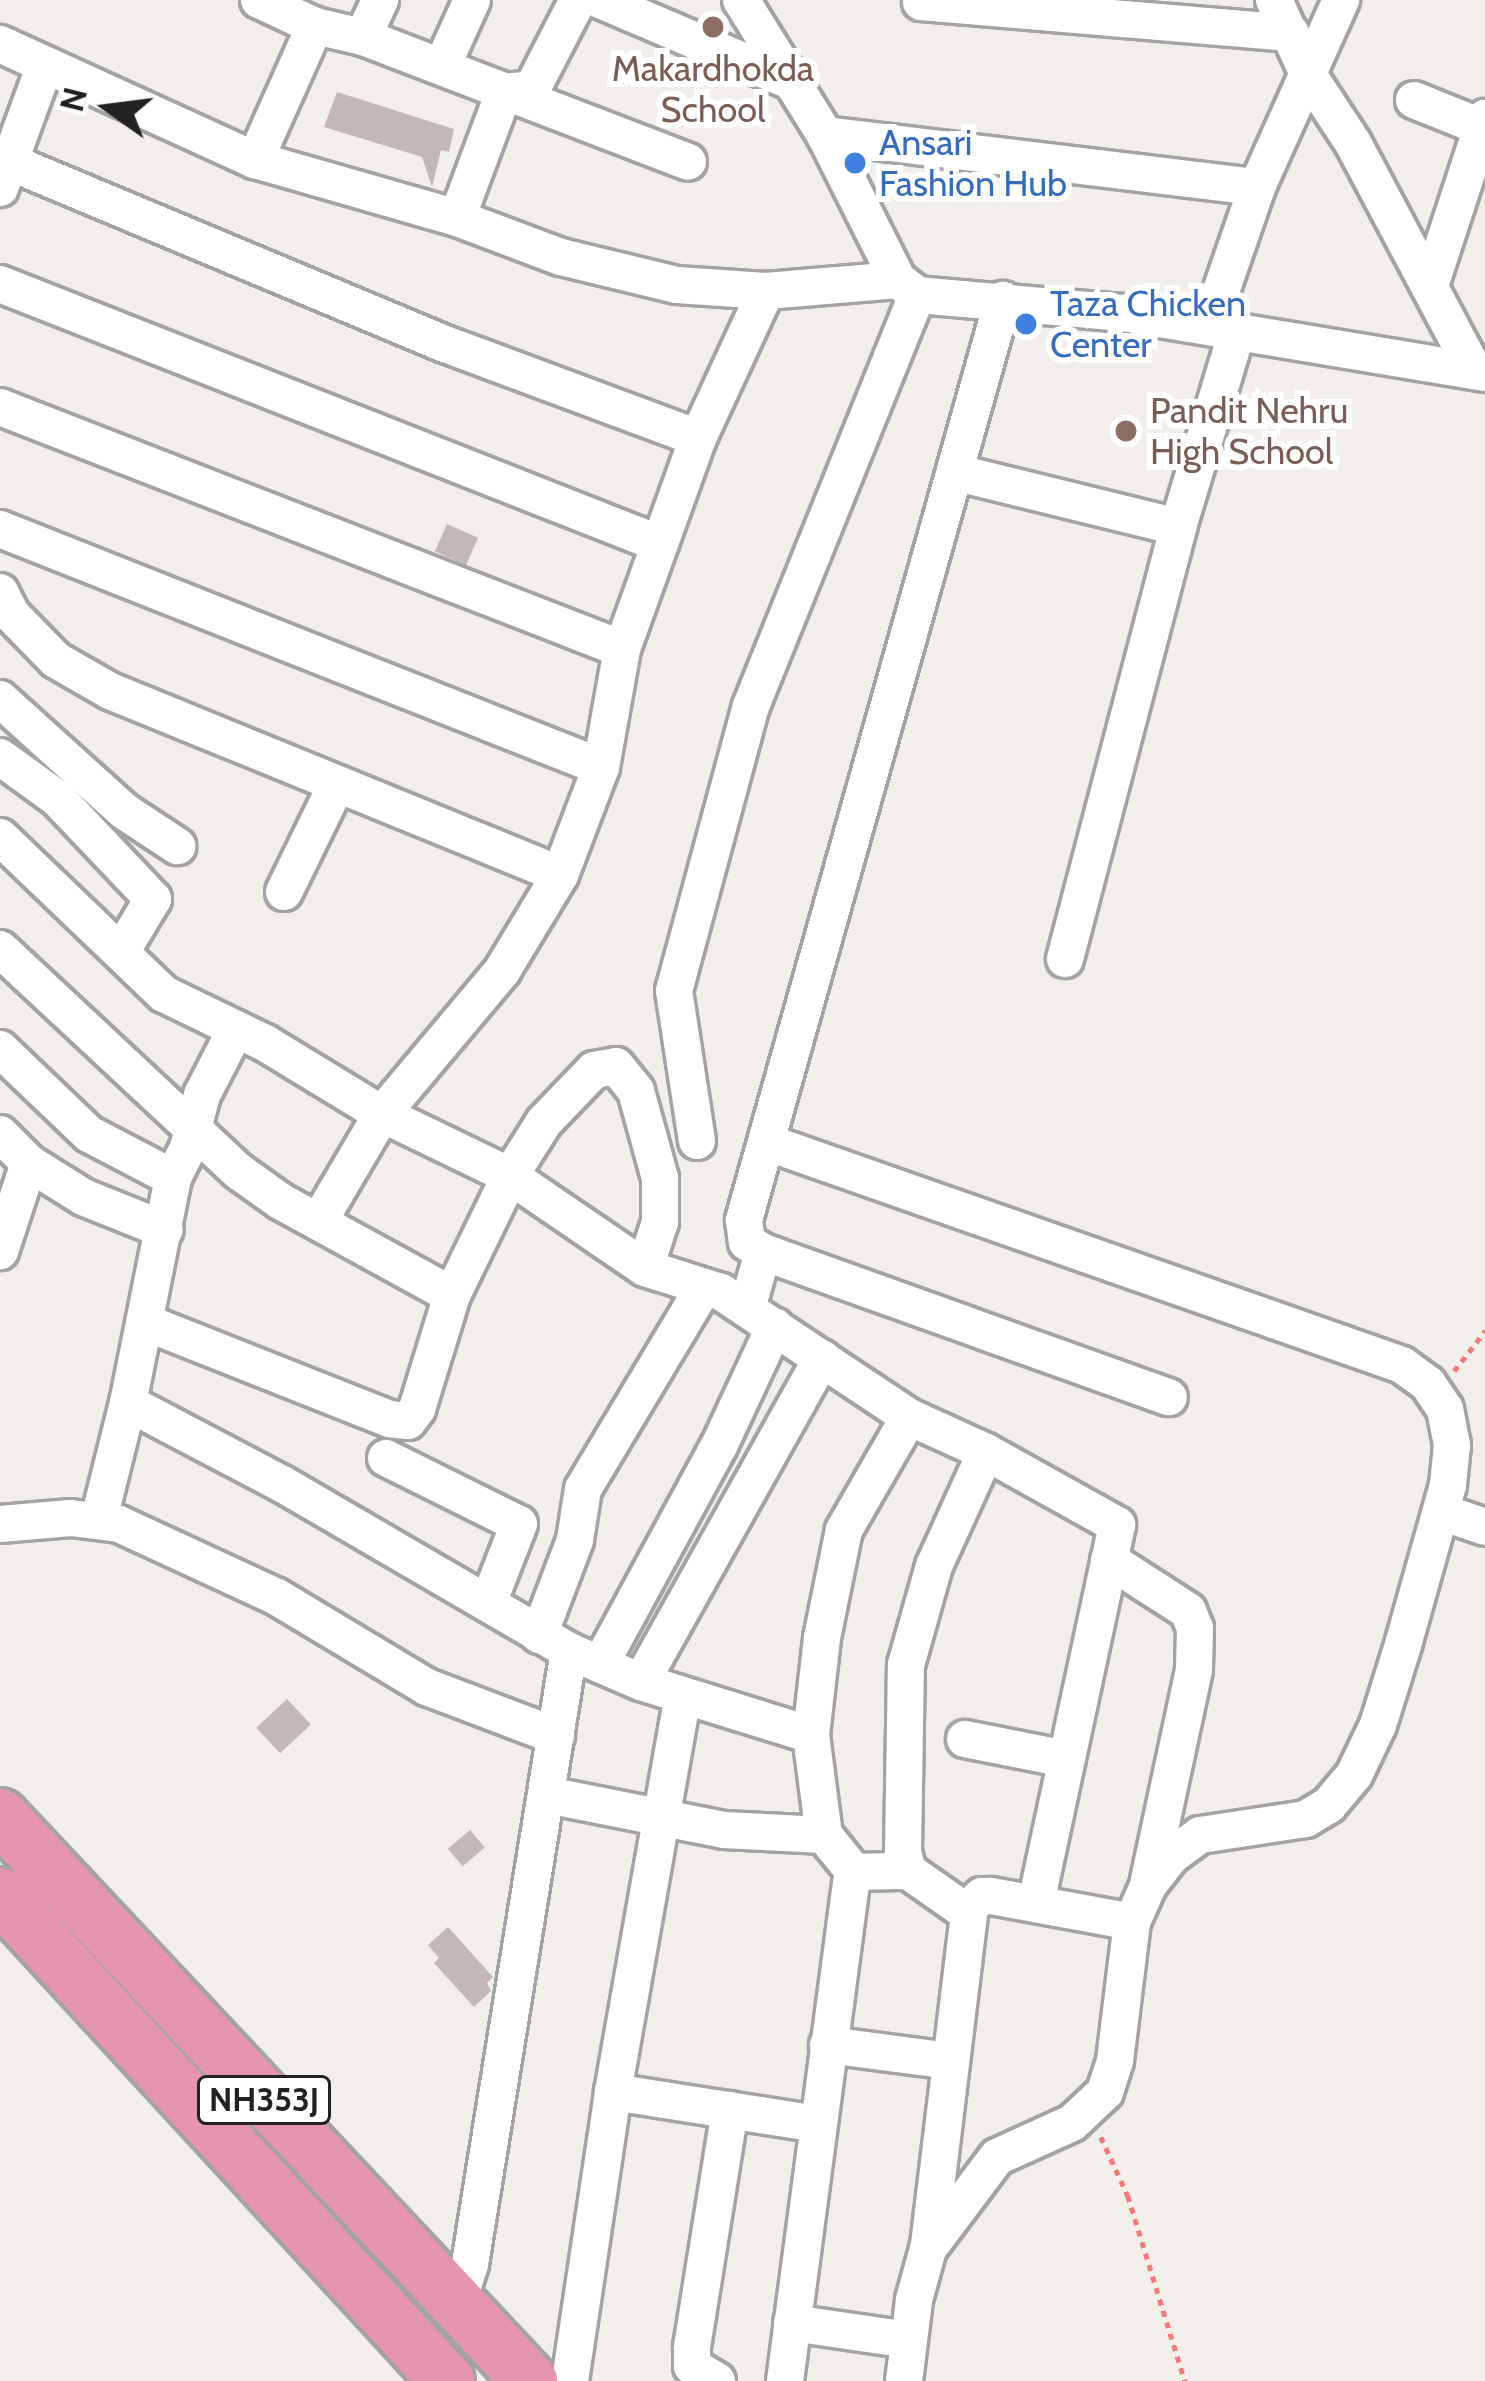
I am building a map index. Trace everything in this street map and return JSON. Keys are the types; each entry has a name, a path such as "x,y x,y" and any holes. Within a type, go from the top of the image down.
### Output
{"highway":[{"name":"NH353J","path":"0,1816 530,2381"},
{"name":"NH353J","path":"0,1895 447,2381"}],"street":[{"path":"364,37 380,0"},
{"path":"442,64 472,0"},
{"path":"504,92 532,89 578,0"},
{"path":"600,0 790,81"},
{"path":"697,1142 674,991 752,706 907,287 825,135 741,0"},
{"path":"1274,0 1309,76 1479,371"},
{"path":"1065,958 1178,527 1257,187 1342,0"},
{"path":"269,2 315,26 442,64 688,162"},
{"path":"921,2 1219,14 1292,33"},
{"path":"255,160 315,26"},
{"path":"0,44 44,68 255,160 457,218 561,257 677,285 766,291 907,287 1223,329 1479,371"},
{"path":"44,68 4,169 698,438"},
{"path":"457,218 504,92"},
{"path":"1414,100 1483,122 1430,286"},
{"path":"825,135 1257,187"},
{"path":"0,284 660,544"},
{"path":"319,1221 382,1114 502,971 560,875 602,767 622,649 698,438 766,291"},
{"path":"1003,300 858,798 742,1232 747,1242 763,1252 1169,1397"},
{"path":"0,407 622,649"},
{"path":"970,476 1178,527"},
{"path":"0,529 602,767"},
{"path":"4,610 56,660 95,683 560,875"},
{"path":"0,699 124,811 177,846"},
{"path":"0,757 58,799 153,899 122,952"},
{"path":"284,892 337,784"},
{"path":"0,837 164,994 236,1029 382,1114 510,1176 645,1268 704,1287 761,1317 909,1417 986,1452 1117,1525 1036,1903"},
{"path":"0,949 238,1171 452,1295"},
{"path":"99,1520 147,1323 173,1178 188,1148 191,1125 236,1029"},
{"path":"0,1049 89,1134 173,1178"},
{"path":"147,1323 388,1419 408,1421 417,1409 452,1295 510,1176 544,1122 594,1070 616,1066 636,1091 660,1178 660,1222 645,1268"},
{"path":"0,1134 28,1163 83,1197 165,1230"},
{"path":"766,1142 1402,1365 1428,1384 1445,1408 1452,1445 1441,1512 1378,1725 1354,1775 1328,1805 1306,1819 1201,1835 1172,1855 1148,1886"},
{"path":"0,1251 28,1163"},
{"path":"457,2306 470,2264 570,1650 719,1446 761,1317 763,1252"},
{"path":"570,1650 555,1605 575,1540 584,1489 704,1287"},
{"path":"641,1682 822,1358"},
{"path":"128,1403 284,1485 570,1650 641,1682 811,1735"},
{"path":"785,2381 854,1871 824,1835 811,1735 822,1638 844,1530 909,1417"},
{"path":"908,1870 900,1825 906,1665 934,1566 986,1452"},
{"path":"386,1458 519,1524 488,1603"},
{"path":"1441,1512 1485,1527"},
{"path":"1,1527 99,1520 277,1597 427,1687 556,1736"},
{"path":"928,2249 997,2157 1090,2111 1105,2092 1115,2061 1132,1922 1148,1886 1194,1670 1196,1628 1188,1612 1109,1560"},
{"path":"570,2381 613,2092 683,1696"},
{"path":"965,1738 1066,1760"},
{"path":"547,1795 724,1830 824,1835"},
{"path":"854,1871 908,1870 968,1913"},
{"path":"904,2381 928,2249 968,1913 982,1896 1132,1922"},
{"path":"828,2045 949,2061"},
{"path":"613,2092 818,2124"},
{"path":"717,2381 692,2366 692,2347 730,2110"},
{"path":"792,2323 910,2340"}],"path":[{"path":"1428,1384 1456,1370 1485,1331"},
{"path":"1090,2111 1128,2196 1185,2381"}],"building":[{"path":"337,92 454,129 449,152 441,150 432,187 422,157 324,127"},
{"path":"447,524 478,538 466,565 435,551"},
{"path":"287,1699 311,1725 280,1753 256,1728"},
{"path":"470,1830 485,1848 463,1866 448,1849"},
{"path":"448,1927 493,1977 487,1983 491,1991 474,2007 434,1963 439,1958 428,1945"}],"place":[{"name":"Makardhokda School","path":"713,27"},
{"name":"Ansari Fashion Hub","path":"855,163"},
{"name":"Taza Chicken Center","path":"1026,324"},
{"name":"Pandit Nehru High School","path":"1126,431"}]}
